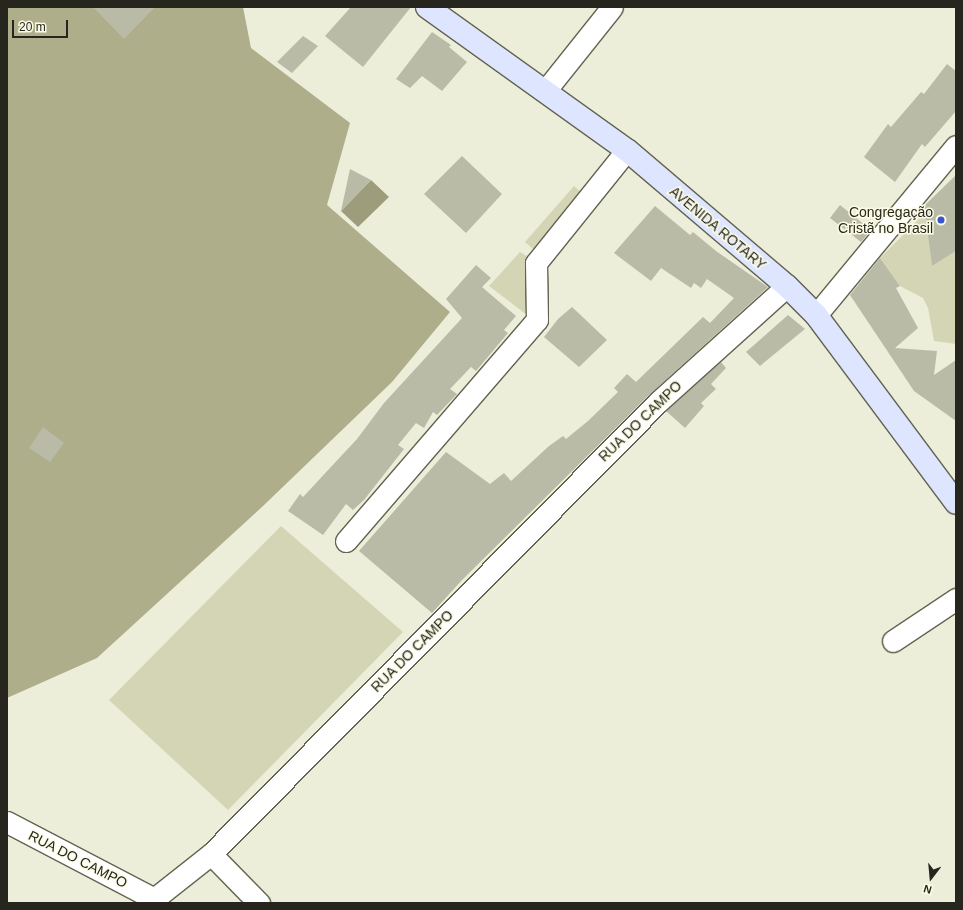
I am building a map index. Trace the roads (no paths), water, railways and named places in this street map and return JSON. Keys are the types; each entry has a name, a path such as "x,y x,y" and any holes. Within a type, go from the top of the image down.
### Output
{"main road":[{"name":"AVENIDA ROTARY","path":"428,7 627,150 787,286 816,315 956,503"}],"street":[{"path":"545,90 612,7"},
{"path":"816,315 956,146"},
{"path":"346,541 537,320 536,263 627,150"},
{"name":"RUA DO CAMPO","path":"7,822 154,899 211,854 658,402 787,286"},
{"path":"893,641 956,599"},
{"path":"211,854 259,903"}],"place":[{"name":"Congregação Cristã no Brasil","path":"941,220"}]}
